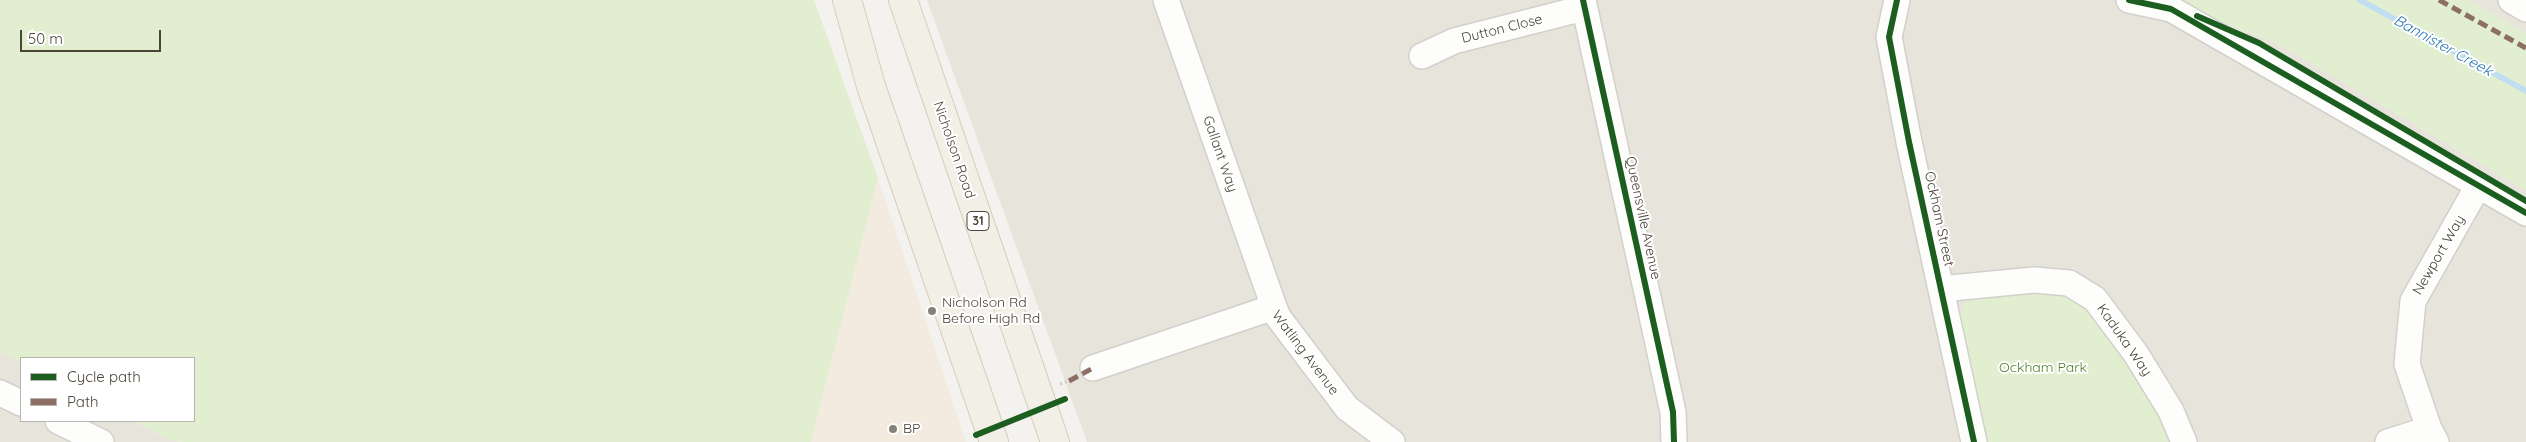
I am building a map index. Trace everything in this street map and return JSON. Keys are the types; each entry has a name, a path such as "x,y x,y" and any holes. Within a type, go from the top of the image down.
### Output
{"main road":[{"path":"847,0 874,95 994,442"},
{"name":"Nicholson Road","path":"903,0 1055,442"}],"street":[{"name":"Gallant Way","path":"1166,0 1274,307"},
{"name":"Ockham Street","path":"1896,0 1889,37 1909,142 1974,442"},
{"path":"2129,0 2171,9 2526,214"},
{"path":"2511,0 2526,8"},
{"name":"Dutton Close","path":"1422,56 1454,41 1584,4"},
{"name":"Queensville Avenue","path":"1584,4 1674,412 1674,442"},
{"name":"Newport Way","path":"2432,436 2407,364 2413,301 2478,186"},
{"name":"Kaduka Way","path":"1941,289 2034,280 2069,282 2095,299 2136,354 2171,411 2184,442"},
{"name":"Watling Avenue","path":"1093,368 1274,307 1278,317 1346,408 1392,442"},
{"path":"0,393 20,403"},
{"path":"60,422 101,442"},
{"path":"2388,442 2432,436"}],"path":[{"path":"1060,384 1069,381"}],"shaded area":[{"path":"927,0 2165,0 2279,44 2526,190 2526,442 1087,442"},
{"path":"2468,0 2526,0 2526,33"},
{"path":"878,178 966,442 811,442"},
{"path":"0,351 20,362 20,422 135,422 170,440 182,442 0,442"}],"green space":[{"path":"0,0 814,0 878,178 811,442 182,442 170,440 135,422 195,422 195,357 20,357 20,362 0,351"},
{"path":"2165,0 2468,0 2526,33 2526,190 2279,44"},
{"name":"Ockham Park","path":"2038,292 2068,294 2092,308 2160,414 2171,442 1983,442 1958,323 1965,303 1981,295"}],"waterway":[{"name":"Bannister Creek","path":"2360,0 2526,91"}],"marked path":[{"path":"2439,0 2526,48"},
{"path":"1069,381 1093,368"}],"cycle path":[{"path":"1583,0 1673,412 1674,442"},
{"path":"1897,0 1889,37 1909,142 1974,442"},
{"path":"2129,0 2171,9 2526,213"},
{"path":"2197,16 2259,43 2526,201"},
{"path":"976,435 1065,399"}],"place":[{"name":"Nicholson Rd Before High Rd","path":"932,311"},
{"name":"BP","path":"893,429"}]}
